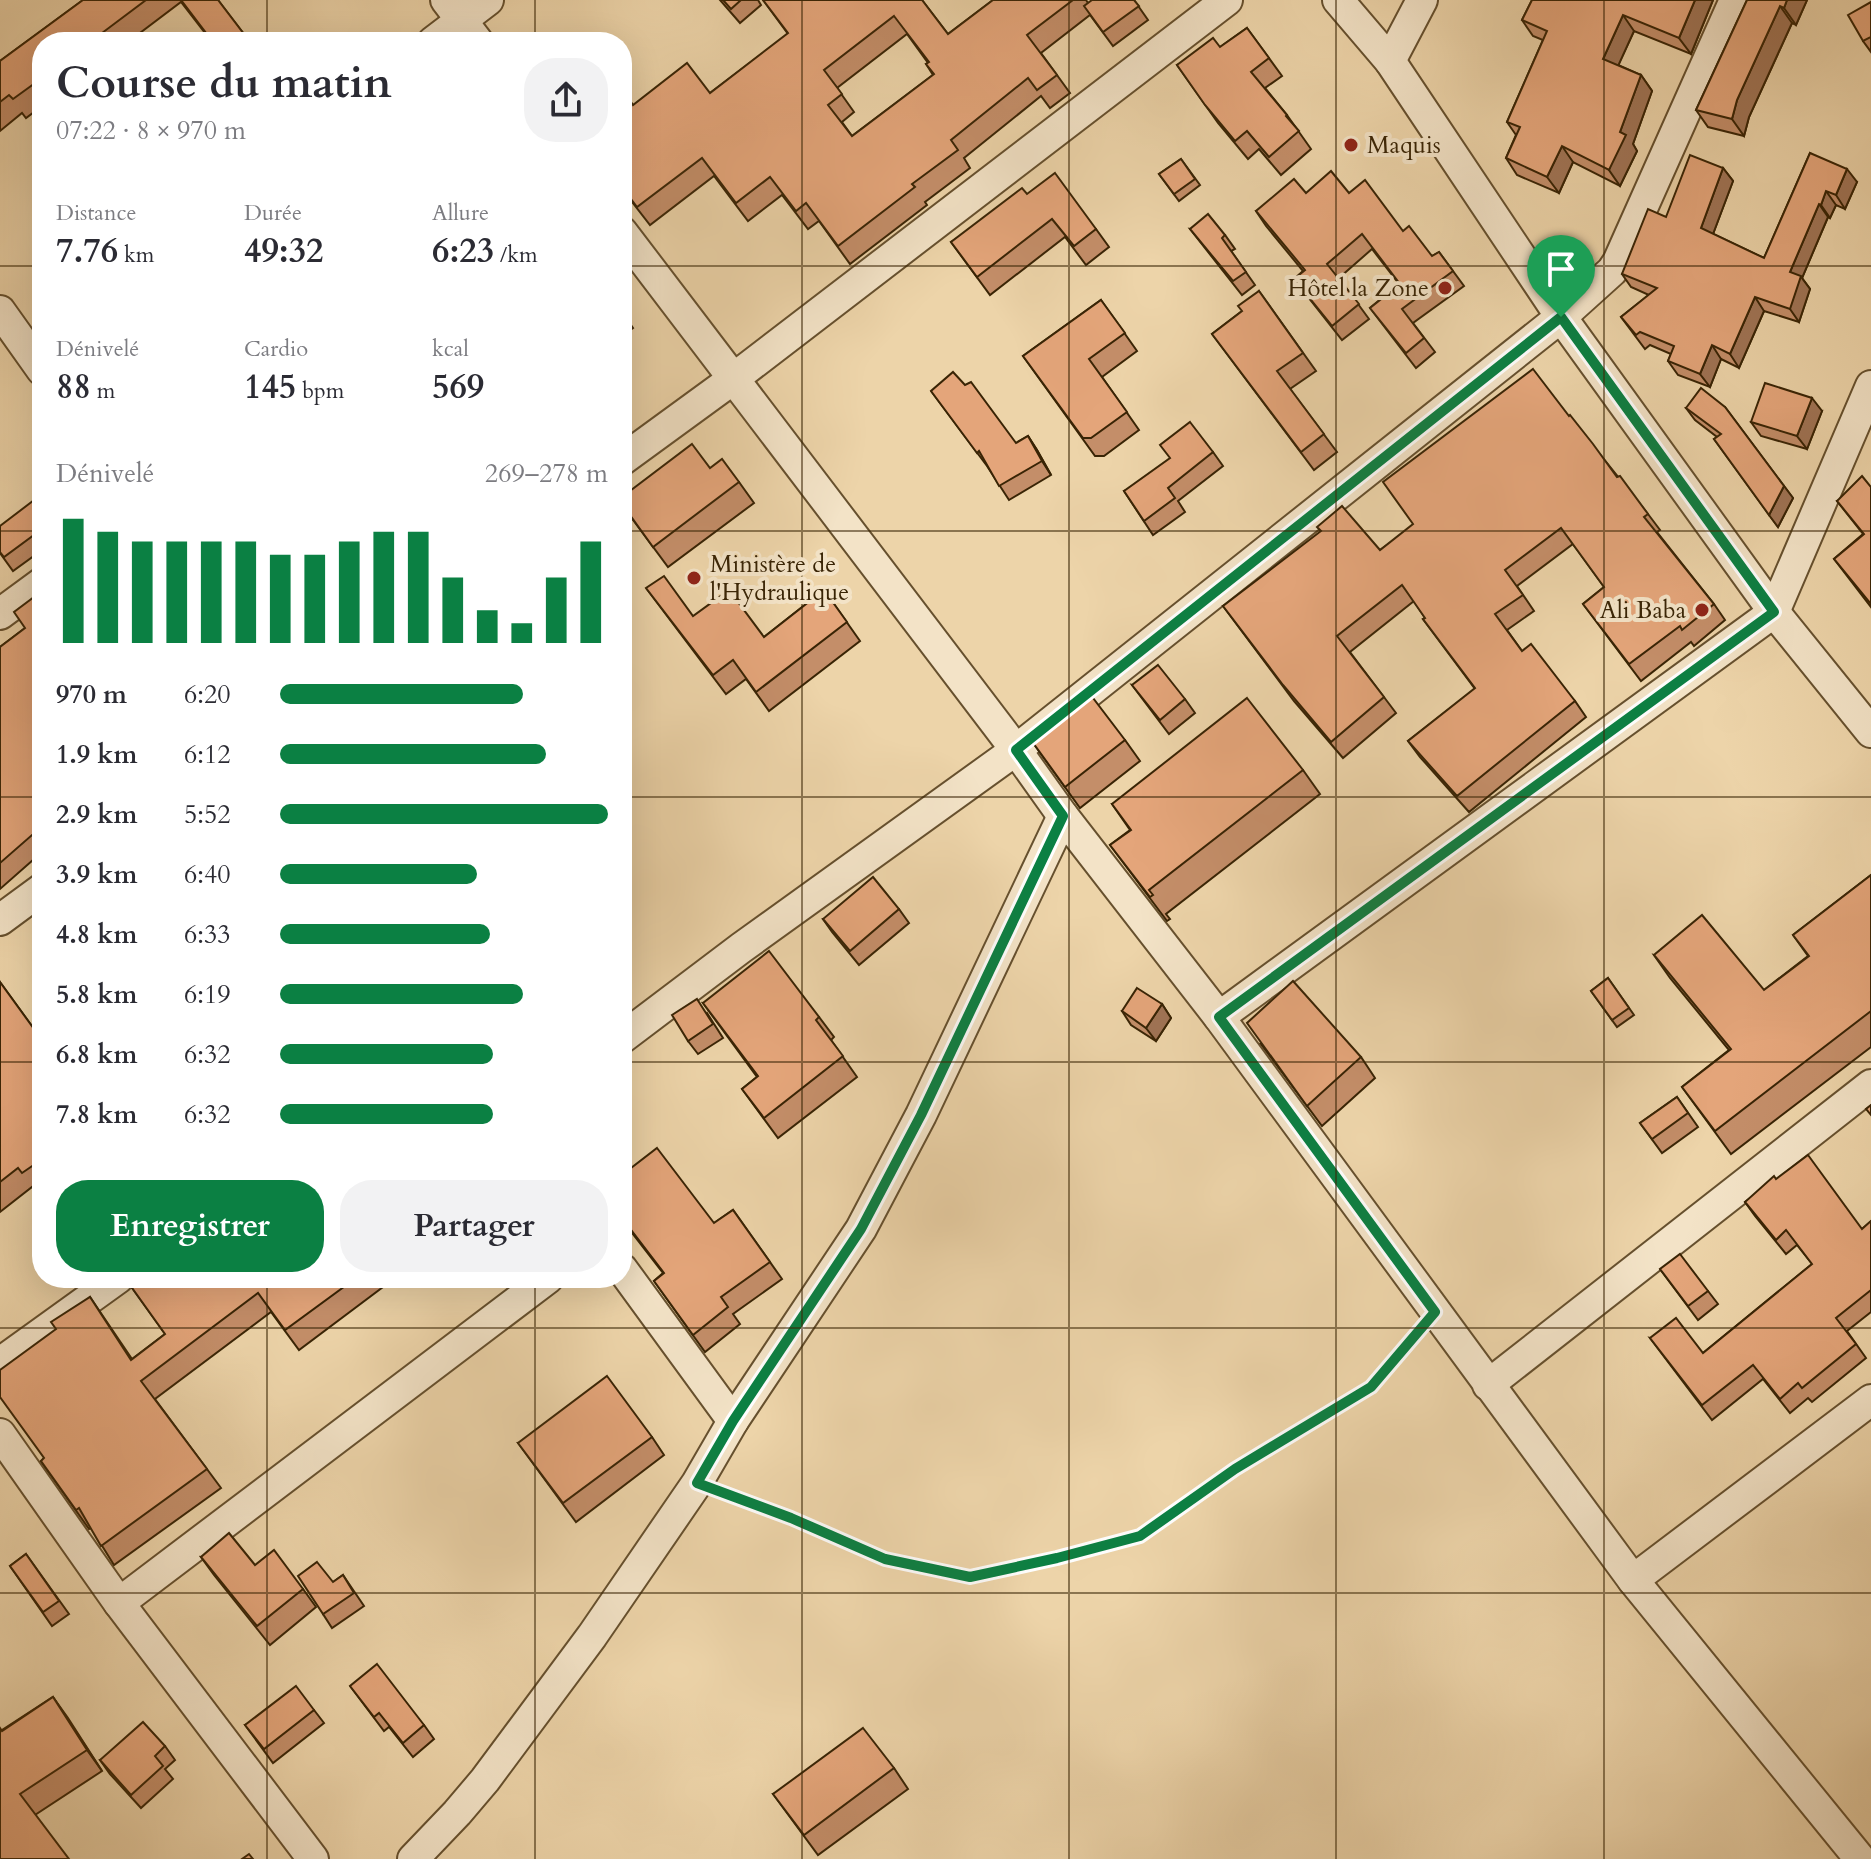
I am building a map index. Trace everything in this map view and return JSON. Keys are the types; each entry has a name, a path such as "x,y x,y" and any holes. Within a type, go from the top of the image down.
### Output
{"street":[{"path":"462,21 488,0"},
{"path":"632,453 733,379 1227,0"},
{"path":"1338,0 1390,61 1561,317 1774,612 1871,732"},
{"path":"1390,61 1422,0"},
{"path":"632,1030 1016,750 1561,317 1612,271 1735,0"},
{"path":"632,245 1063,816 1219,1017 1633,1580 1860,1859"},
{"path":"0,311 32,348"},
{"path":"1219,1017 1774,612 1871,386"},
{"path":"0,614 32,590"},
{"path":"413,1859 485,1780 592,1636 697,1483 733,1421 861,1229 921,1115 1063,816"},
{"path":"0,920 32,896"},
{"path":"1488,1385 1871,1085"},
{"path":"632,1283 733,1421"},
{"path":"0,1363 104,1288"},
{"path":"119,1603 535,1288"},
{"path":"1633,1580 1871,1400"},
{"path":"0,1434 119,1603 313,1859"}],"path":[{"path":"697,1483 791,1518 885,1559 970,1577 1057,1558 1140,1536 1235,1469 1371,1387 1435,1312"}],"building":[{"path":"83,0 146,0 103,32 39,32"},
{"path":"181,0 218,0 242,32 205,32"},
{"path":"723,0 741,0 731,9"},
{"path":"763,0 922,0 948,34 993,0 1073,0 1027,35 1057,75 1037,90 1028,78 951,140 958,150 838,246 806,203 796,211 770,177 736,203 702,158 637,207 632,200 632,104 687,63 710,93 788,33","holes":["894,16 929,62 926,64 934,74 852,136 828,105 842,94 824,70"]},
{"path":"1092,0 1134,0 1139,6 1103,32 1084,6"},
{"path":"1532,0 1695,0 1679,38 1623,15 1603,59 1641,75 1620,132 1626,135 1609,170 1562,146 1547,177 1506,158 1520,127 1507,122 1547,31 1522,20"},
{"path":"1747,0 1787,0 1784,8 1780,6 1737,100 1732,119 1696,110"},
{"path":"1871,2 1871,37 1863,41 1848,15"},
{"path":"1247,28 1269,58 1251,72 1299,131 1269,157 1247,131 1235,141 1177,65 1213,38 1220,47"},
{"path":"32,37 32,85 13,99 9,95 0,102 0,61"},
{"path":"1810,153 1847,169 1836,195 1826,191 1790,272 1801,276 1790,309 1755,297 1730,354 1712,345 1700,374 1668,361 1674,346 1640,332 1636,335 1621,317 1657,288 1622,274 1648,209 1666,217 1690,155 1723,168 1701,228 1764,258"},
{"path":"1181,159 1195,179 1174,194 1159,174"},
{"path":"1331,171 1349,193 1365,180 1403,231 1409,226 1432,256 1439,252 1453,271 1402,309 1424,338 1406,353 1370,308 1400,284 1362,234 1327,264 1359,304 1332,326 1294,279 1305,270 1256,211 1294,179 1306,193"},
{"path":"1055,173 1096,229 1074,246 1052,219 977,277 951,242 1022,188 1027,194"},
{"path":"1208,214 1225,235 1222,238 1246,272 1233,281 1190,229"},
{"path":"1259,291 1303,353 1277,371 1324,434 1301,452 1212,334 1242,311 1238,306"},
{"path":"1101,300 1125,333 1089,359 1127,412 1091,438 1083,438 1023,356"},
{"path":"1533,369 1617,477 1620,476 1648,514 1644,517 1714,604 1682,630 1680,626 1629,664 1583,604 1604,587 1561,528 1505,570 1523,595 1495,614 1522,651 1531,644 1575,701 1457,796 1408,741 1475,688 1423,619 1402,585 1337,636 1384,697 1331,742 1223,606 1321,531 1317,527 1342,506 1380,550 1413,524 1383,482"},
{"path":"953,372 965,385 971,382 1016,443 1028,436 1042,461 999,486 979,451 977,453 931,391"},
{"path":"1765,383 1812,398 1797,436 1751,422"},
{"path":"1701,388 1725,407 1784,486 1769,515 1714,439 1721,434 1686,408"},
{"path":"1190,422 1213,452 1168,488 1175,498 1144,521 1124,491 1170,458 1160,445"},
{"path":"692,444 710,468 722,459 739,482 653,547 632,518 632,489"},
{"path":"1862,476 1871,487 1871,604 1834,559 1864,534 1837,501"},
{"path":"32,502 32,536 4,557 0,552 0,526"},
{"path":"664,576 693,616 729,590 764,637 824,590 847,622 756,692 733,660 713,675 646,588"},
{"path":"32,598 32,835 0,863 0,647 25,628 14,612"},
{"path":"1158,665 1185,699 1160,720 1132,685"},
{"path":"1085,698 1093,698 1125,740 1065,787 1031,740"},
{"path":"1247,698 1303,770 1149,890 1153,895 1150,897 1110,845 1131,830 1112,804"},
{"path":"1871,875 1871,1011 1715,1131 1682,1087 1731,1049 1654,955 1702,915 1764,990 1809,956 1793,935"},
{"path":"873,877 899,909 850,951 823,919"},
{"path":"769,951 819,1017 816,1020 843,1056 764,1118 742,1089 758,1076 703,1003"},
{"path":"1608,978 1629,1008 1612,1020 1591,991"},
{"path":"1293,981 1361,1057 1307,1106 1247,1023"},
{"path":"0,982 32,1026 32,1166 22,1173 18,1168 0,1182"},
{"path":"1137,988 1162,1004 1146,1028 1122,1011"},
{"path":"697,999 713,1024 688,1041 672,1015"},
{"path":"1677,1097 1688,1113 1652,1139 1640,1123"},
{"path":"657,1148 714,1223 733,1210 770,1262 721,1297 728,1307 693,1335 654,1281 664,1273 632,1231 632,1167"},
{"path":"1808,1155 1862,1229 1871,1221 1871,1290 1836,1318 1856,1344 1802,1388 1798,1383 1780,1399 1753,1365 1702,1405 1650,1338 1676,1318 1703,1353 1812,1264 1786,1230 1776,1240 1745,1202 1774,1176 1776,1179"},
{"path":"1680,1254 1708,1291 1688,1306 1660,1269"},
{"path":"132,1288 342,1288 285,1330 258,1293 141,1381 207,1469 101,1546 79,1508 76,1510 41,1461 44,1458 0,1397 0,1370 56,1329 51,1322 90,1297 131,1360 165,1334"},
{"path":"607,1376 652,1437 563,1503 518,1443"},
{"path":"229,1533 255,1565 274,1550 303,1589 257,1626 201,1557"},
{"path":"26,1554 59,1601 43,1612 10,1566"},
{"path":"317,1562 333,1582 343,1575 354,1593 323,1614 298,1576"},
{"path":"377,1664 424,1725 403,1743 379,1713 374,1717 350,1686"},
{"path":"296,1686 314,1710 264,1749 245,1725"},
{"path":"53,1697 87,1750 20,1794 69,1859 0,1859 0,1728 2,1731"},
{"path":"143,1722 165,1746 155,1756 163,1766 131,1795 100,1760"},
{"path":"863,1728 894,1768 804,1835 773,1794"}],"place":[{"name":"Maquis","path":"1351,145"},
{"name":"Hôtel la Zone","path":"1445,288"},
{"name":"Ministère de l'Hydraulique","path":"694,578"},
{"name":"Ali Baba","path":"1702,610"}],"route":[{"path":"1561,317 1774,612 1219,1017 1435,1312 1371,1387 1235,1469 1140,1536 1057,1558 970,1577 885,1559 791,1518 697,1483 733,1421 861,1229 921,1115 1063,816 1016,750 1561,317"}]}
